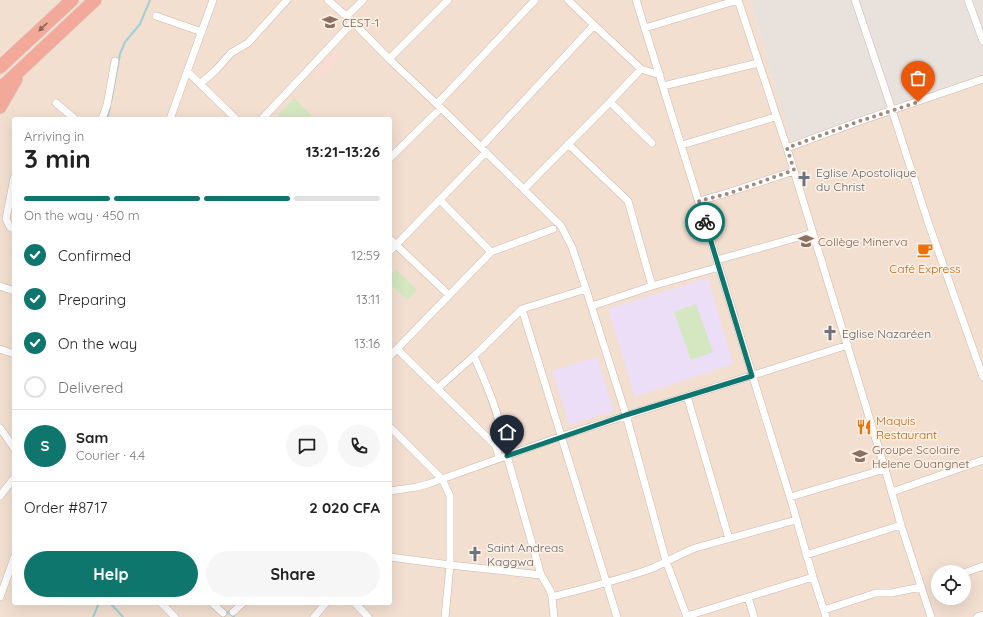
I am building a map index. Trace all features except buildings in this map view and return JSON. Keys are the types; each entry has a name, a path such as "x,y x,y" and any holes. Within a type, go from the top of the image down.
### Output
{"highway":[{"path":"0,67 72,0"},
{"path":"0,89 95,0"},
{"path":"0,107 25,64"}],"street":[{"path":"171,117 213,0"},
{"path":"200,84 216,70 231,53 248,43 287,0"},
{"path":"328,0 347,16 560,226 572,247 592,306 626,415 666,561 687,617 813,577"},
{"path":"347,16 363,0"},
{"path":"389,59 448,0"},
{"path":"392,156 536,0"},
{"path":"568,0 641,69 660,75"},
{"path":"636,0 682,145 790,496 806,555 825,613 876,593 921,587"},
{"path":"645,28 738,0 775,117 794,170 848,345 901,525 931,617"},
{"path":"855,0 928,222 983,377"},
{"path":"968,0 983,41"},
{"path":"156,16 202,32"},
{"path":"265,117 353,22"},
{"path":"392,249 440,200 483,149 594,26"},
{"path":"103,117 107,105 115,61"},
{"path":"663,86 758,63"},
{"path":"524,189 641,69"},
{"path":"187,71 234,117"},
{"path":"787,148 983,79"},
{"path":"610,102 652,143"},
{"path":"56,103 73,117"},
{"path":"682,145 775,117"},
{"path":"568,144 628,201 652,286"},
{"path":"699,201 727,194 794,170"},
{"path":"12,188 6,219 12,228"},
{"path":"440,200 491,252"},
{"path":"392,354 491,252 553,229"},
{"path":"592,306 718,263 813,233"},
{"path":"392,241 449,295"},
{"path":"0,286 12,290"},
{"path":"438,388 474,356 522,309 586,289"},
{"path":"522,309 617,617"},
{"path":"392,491 417,487 562,436 848,345"},
{"path":"0,349 12,353"},
{"path":"397,349 496,446 499,458"},
{"path":"474,356 489,391 500,427 500,434 496,446"},
{"path":"687,396 728,539"},
{"path":"0,428 12,445"},
{"path":"392,429 442,479 447,486 450,496 450,565 445,617"},
{"path":"507,456 541,575 550,590 554,617"},
{"path":"892,492 983,460"},
{"path":"790,496 885,469"},
{"path":"0,496 12,481"},
{"path":"552,597 652,568 695,548 796,520"},
{"path":"806,555 901,525"},
{"path":"392,557 541,575"},
{"path":"0,597 12,564"},
{"path":"971,570 983,566"},
{"path":"748,597 754,617"},
{"path":"163,605 175,617"},
{"path":"214,605 223,613"},
{"path":"233,612 241,605"},
{"path":"314,617 324,605"},
{"path":"357,605 368,617"},
{"path":"976,617 983,615"}],"shaded area":[{"path":"0,0 750,0 791,141 983,74 983,617 0,617"},
{"path":"750,0 983,0 983,74 791,141"},
{"path":"336,50 342,55 319,79 313,75"},
{"path":"708,278 733,364 635,397 608,309"},
{"path":"597,357 614,411 569,425 552,371"}],"green space":[{"path":"294,98 313,117 279,117"},
{"path":"396,269 417,290 407,300 392,286 392,273"},
{"path":"696,304 713,352 691,360 674,312"}],"waterway":[{"path":"111,102 120,54 125,42 140,24 150,0"},
{"path":"108,117 110,107"},
{"path":"93,617 98,605"},
{"path":"112,605 123,617"},
{"path":"223,617 228,612 234,617"}],"way so far":[{"path":"705,222 699,201 727,194 794,170 787,148 860,121 918,102"}],"place":[{"name":"CEST-1","path":"330,22"},
{"name":"Eglise Apostolique du Christ","path":"804,179"},
{"name":"Collège Minerva","path":"806,241"},
{"name":"Café Express","path":"925,250"},
{"name":"Eglise Nazaréen","path":"830,333"},
{"name":"Maquis Restaurant","path":"864,427"},
{"name":"Groupe Scolaire Helene Ouangnet","path":"860,456"},
{"name":"Saint Andreas Kaggwa","path":"475,554"}],"route":[{"path":"507,456 626,415 752,376 720,267 705,222"}]}
